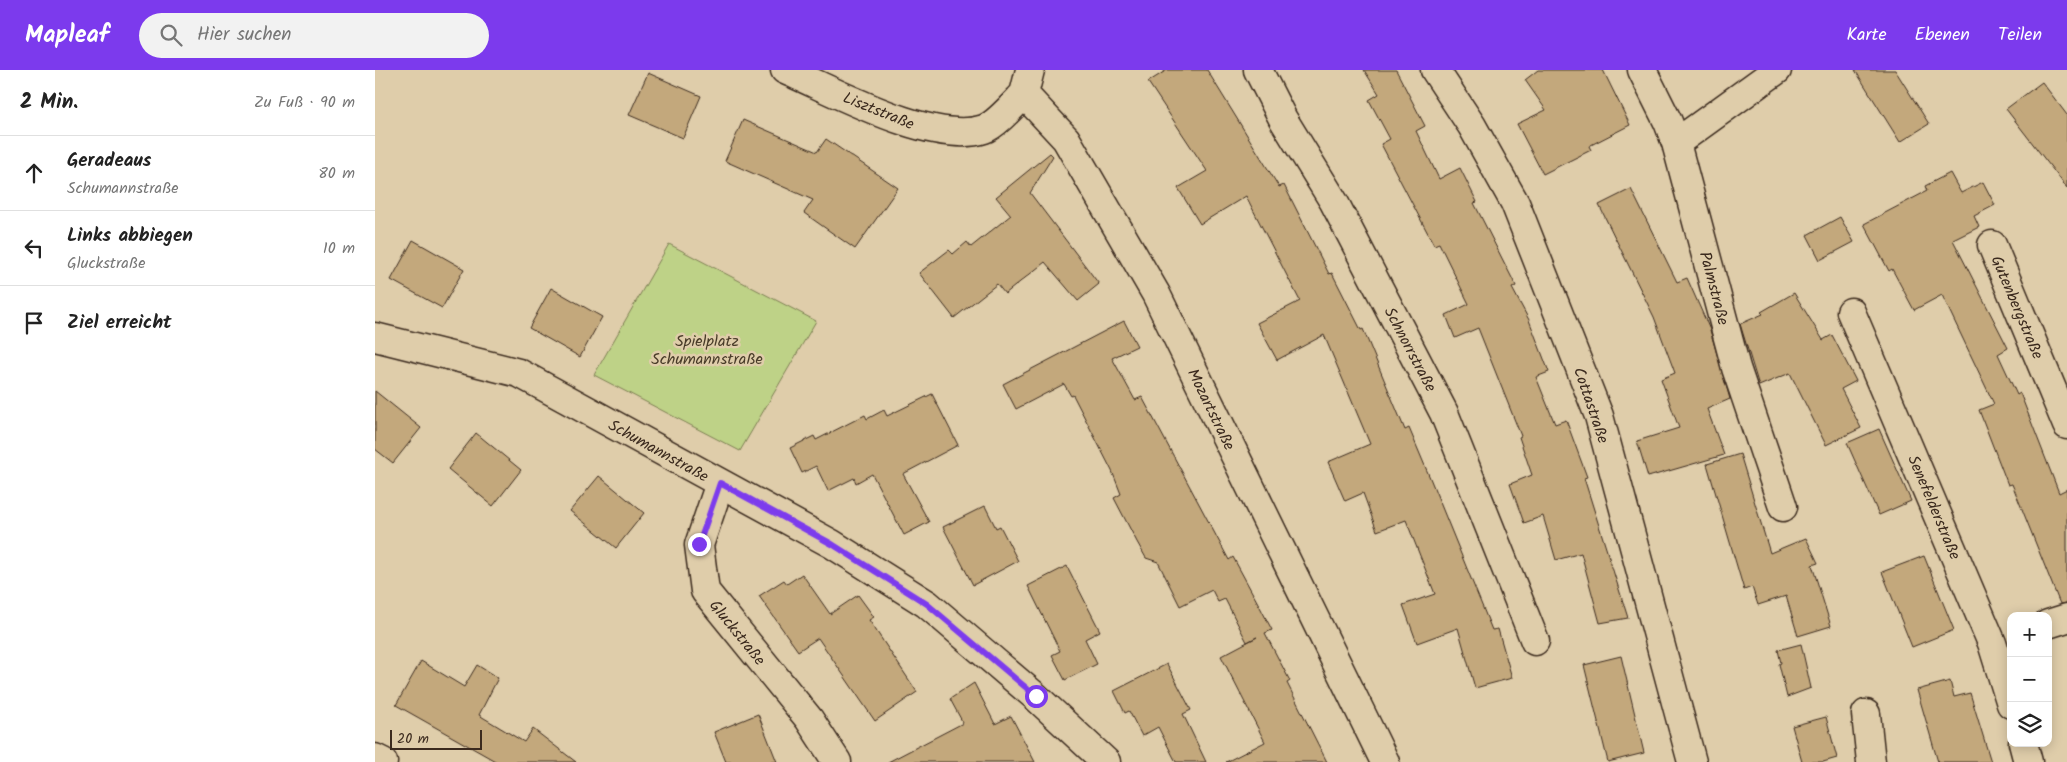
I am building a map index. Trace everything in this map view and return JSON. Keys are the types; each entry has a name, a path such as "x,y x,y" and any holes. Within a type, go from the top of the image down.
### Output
{"street":[{"name":"Lisztstraße","path":"785,70 916,126 951,132 985,128 1027,82"},
{"name":"Schnorrstraße","path":"1258,70 1283,119 1334,202 1444,413 1535,641"},
{"name":"Cottastraße","path":"1435,70 1472,126 1515,203 1599,416 1691,762"},
{"name":"Palmstraße","path":"1642,70 1668,122 1676,143 1736,368 1783,507"},
{"path":"1676,143 1777,70"},
{"name":"Mozartstraße","path":"1027,82 1066,138 1156,294 1385,762"},
{"name":"Gutenbergstraße","path":"1992,245 2067,426"},
{"name":"Senefelderstraße","path":"1851,312 2001,640 2011,702"},
{"name":"Schumannstraße","path":"375,337 519,373 832,544 927,604 1036,696 1106,762"},
{"name":"Gluckstraße","path":"720,483 699,544 705,591 809,719 837,762"},
{"path":"2052,623 2067,618"},
{"path":"1866,714 1871,762"},
{"path":"2024,747 2028,762"},
{"path":"375,758 383,762"}],"green space":[{"name":"Spielplatz Schumannstraße","path":"669,244 816,321 740,451 594,375"}],"building":[{"path":"1167,70 1207,70 1279,187 1284,185 1329,274 1332,273 1361,330 1363,329 1405,430 1409,428 1492,630 1498,629 1512,678 1475,688 1458,628 1417,643 1403,605 1435,594 1406,520 1377,531 1363,493 1345,501 1328,462 1370,444 1324,335 1277,360 1257,323 1300,301 1246,196 1200,224 1178,188 1207,171 1148,82"},
{"path":"1364,70 1396,70 1425,126 1416,131 1439,179 1460,168 1477,202 1474,203 1516,286 1512,288 1529,320 1549,372 1536,377 1555,424 1566,420 1587,477 1584,478 1628,618 1600,623 1581,553 1556,560 1543,516 1524,523 1510,484 1532,475 1519,437 1521,436 1478,328 1455,338 1446,315 1469,304 1439,243 1434,245 1381,144 1390,139 1369,100 1379,94"},
{"path":"1538,70 1603,70 1630,125 1589,146 1591,150 1543,174 1517,124 1546,110 1525,80"},
{"path":"1855,70 1895,70 1929,124 1900,142"},
{"path":"648,73 701,96 683,138 629,115"},
{"path":"2042,82 2067,115 2067,188 2006,109"},
{"path":"743,120 817,152 826,139 898,188 855,249 804,213 813,200 725,161"},
{"path":"1050,153 1053,156 1030,193 1099,284 1078,301 1045,262 1005,294 997,284 954,318 919,273 949,250 953,254 967,242 971,247 1011,215 996,197"},
{"path":"1950,173 1961,193 1983,182 1995,205 1974,216 1979,227 1953,240 2008,348 1998,354 2017,395 2020,393 2059,493 2067,489 2067,603 2060,604 2012,484 2008,485 1979,410 1994,404 1942,295 1914,310 1892,269 1889,271 1864,224 1927,191 1925,186"},
{"path":"1631,189 1677,282 1687,278 1710,330 1730,399 1707,409 1724,455 1648,477 1637,441 1679,428 1661,379 1675,373 1654,317 1599,205"},
{"path":"1840,217 1854,242 1820,260 1807,235"},
{"path":"413,240 464,269 442,308 391,280"},
{"path":"551,288 602,317 580,357 529,328"},
{"path":"1794,293 1823,340 1832,335 1856,381 1841,389 1861,428 1826,445 1790,373 1759,386 1740,324 1763,314 1761,312"},
{"path":"1124,321 1137,346 1112,358 1135,400 1142,397 1229,560 1233,557 1259,605 1272,630 1265,633 1290,681 1287,683 1327,762 1226,762 1265,742 1221,656 1257,637 1247,642 1225,599 1218,602 1212,590 1180,606 1158,562 1146,558 1114,498 1121,494 1112,471 1073,395 1071,396 1064,384 1016,409 1003,384"},
{"path":"375,391 421,428 393,463 375,449"},
{"path":"932,394 958,445 903,474 929,522 904,535 872,474 856,483 854,478 828,491 816,466 802,473 790,448 814,436 816,440 865,415 867,419 884,410 887,416"},
{"path":"1879,429 1911,501 1879,515 1847,443"},
{"path":"476,433 521,470 493,506 448,469"},
{"path":"1740,454 1770,553 1806,538 1818,563 1812,565 1831,626 1798,636 1786,596 1758,605 1752,587 1744,590 1707,464"},
{"path":"599,476 644,513 616,548 570,511"},
{"path":"985,506 996,528 1000,526 1018,561 973,585 943,527"},
{"path":"1924,556 1954,630 1912,647 1882,572"},
{"path":"1067,566 1100,631 1085,639 1097,664 1065,680 1052,655 1060,651 1028,586"},
{"path":"802,574 830,614 858,595 874,617 869,620 917,692 875,721 818,638 798,651 759,596 784,580 787,584"},
{"path":"1801,644 1811,688 1787,697 1779,664 1781,663 1778,650"},
{"path":"1621,656 1644,753 1608,762 1584,665"},
{"path":"421,661 464,687 477,665 498,678 479,715 524,742 533,729 576,762 497,762 396,705"},
{"path":"1167,664 1191,710 1183,714 1206,762 1176,762 1158,727 1142,736 1129,711 1125,713 1114,691"},
{"path":"1950,681 1954,697 1970,693 1991,762 1938,762 1917,690"},
{"path":"974,683 995,724 1011,716 1035,762 888,762 963,723 950,699"},
{"path":"758,714 777,762 726,762 714,732"},
{"path":"1826,717 1837,758 1823,762 1802,762 1792,726"}],"route":[{"path":"699,544 720,483 832,544 927,604 1036,696"}]}
